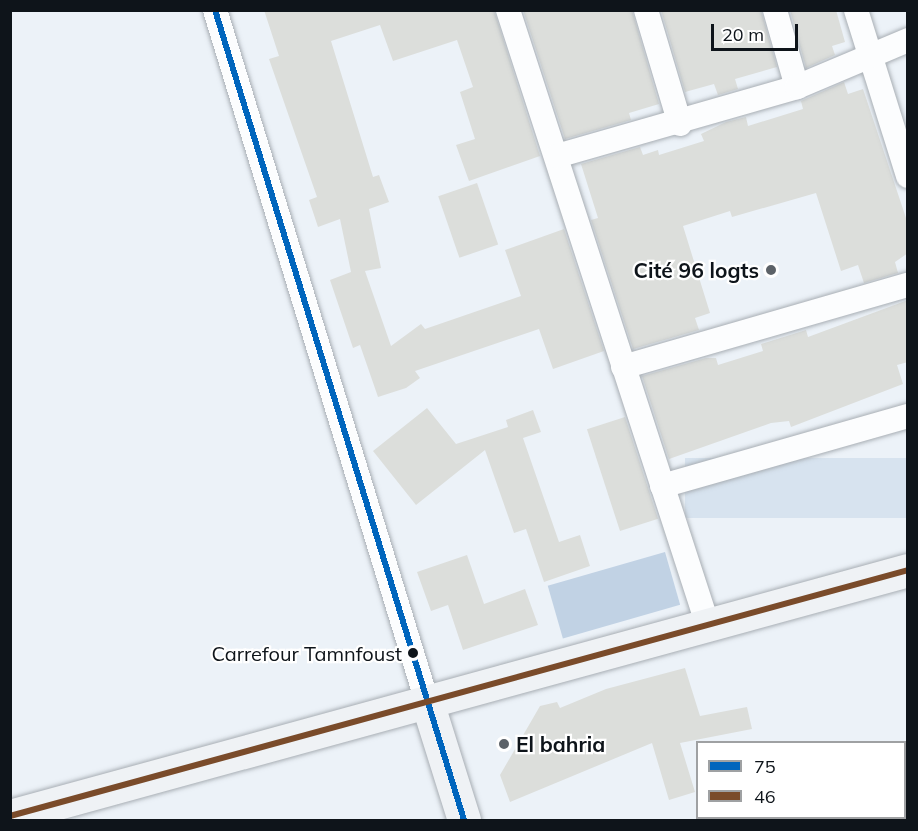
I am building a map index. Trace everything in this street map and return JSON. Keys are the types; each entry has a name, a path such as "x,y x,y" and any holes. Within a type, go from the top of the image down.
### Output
{"main road":[{"path":"10,816 428,705 908,570"},
{"path":"428,705 464,820"}],"street":[{"path":"215,10 428,705"},
{"path":"508,10 708,626"},
{"path":"646,10 680,124"},
{"path":"775,10 797,87"},
{"path":"856,10 908,176"},
{"path":"556,156 680,124 797,87 908,40"},
{"path":"623,367 908,285"},
{"path":"662,486 908,416"}],"shaded area":[{"path":"685,458 907,458 907,518 685,518"},
{"path":"665,552 680,605 563,638 548,586"}],"building":[{"path":"264,10 494,10 540,156 469,181 456,145 475,139 460,92 473,87 457,40 393,61 380,25 331,41 373,177 379,175 389,202 369,209 381,268 365,271 391,346 421,324 425,329 521,296 505,250 564,229 604,351 553,369 539,329 415,371 420,378 406,388 378,397 360,345 353,348 330,280 351,272 340,219 318,227 309,200 317,197 269,59 279,56"},
{"path":"523,10 632,10 659,104 629,113 631,120 565,139"},
{"path":"661,10 761,10 777,67 735,79 738,89 718,95 714,84 685,92"},
{"path":"790,10 836,10 845,42 832,46 835,55 806,68"},
{"path":"844,82 848,94 863,89 908,224 908,253 895,262 898,273 864,283 858,265 841,271 816,193 732,217 730,211 683,226 710,313 695,318 699,330 633,349 591,220 598,218 581,164 640,147 643,155 658,150 659,155 704,141 701,134 726,122 746,117 748,126 803,109 801,101"},
{"path":"477,183 498,244 459,258 438,196"},
{"path":"908,300 908,362 897,365 903,384 791,427 789,421 771,423 669,459 642,376 706,358 716,358 718,365 763,351 761,344 806,330 808,337"},
{"path":"427,408 456,444 508,427 506,420 533,410 541,432 523,438 559,542 580,535 590,566 544,582 526,529 514,533 485,450 416,505 373,451"},
{"path":"625,417 658,519 620,531 587,429"},
{"path":"467,555 484,604 525,589 538,625 463,650 448,605 431,611 417,572"},
{"path":"685,668 700,716 747,707 752,729 680,743 695,792 669,800 652,743 510,802 500,775 540,706 557,702 560,708 606,689"}],"transit line":[{"name":"75","path":"215,10 464,820"},
{"name":"46","path":"10,816 908,570"}],"place":[{"name":"Cité 96 logts","path":"771,270"},
{"name":"Carrefour Tamnfoust","path":"413,653"},
{"name":"El bahria","path":"504,744"}]}
